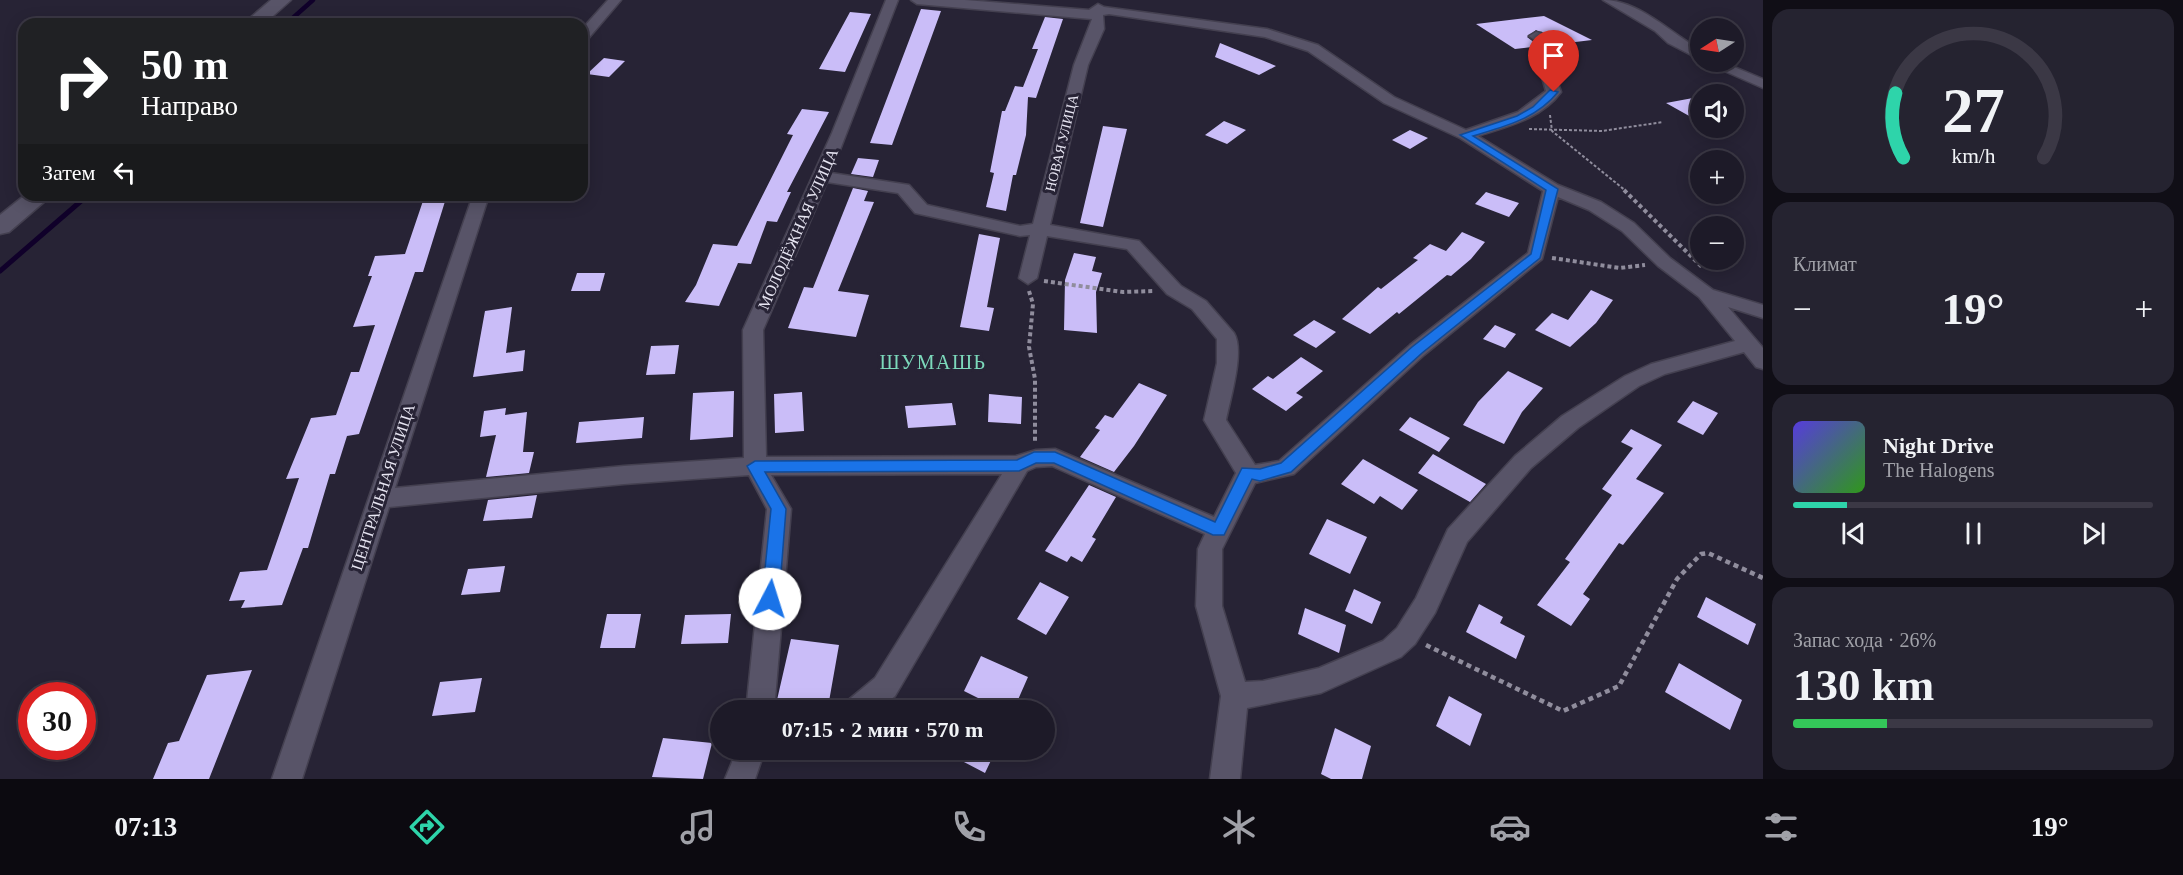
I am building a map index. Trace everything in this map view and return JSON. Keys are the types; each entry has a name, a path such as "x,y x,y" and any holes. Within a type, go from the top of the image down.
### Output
{"street":[{"path":"260,18 282,0"},
{"path":"588,30 615,0"},
{"name":"МОЛОДЁЖНАЯ УЛИЦА","path":"755,466 753,330 821,177 892,0"},
{"path":"917,0 1092,14 1109,10 1267,33 1313,48 1389,100 1465,135 1552,189 1595,206 1628,227 1664,262 1706,293 1757,353"},
{"path":"1092,14 1107,0"},
{"path":"1609,0 1660,28 1673,40 1690,50"},
{"name":"НОВАЯ УЛИЦА","path":"1029,278 1081,65 1097,29 1099,18 1092,14"},
{"path":"1465,135 1496,128 1520,118 1554,92 1546,67 1557,58 1559,52 1536,36"},
{"path":"1735,72 1763,84"},
{"path":"821,177 903,189 921,209 939,214 1020,231 1040,229 1133,245 1174,290 1199,305 1227,338 1227,363 1215,420 1248,472 1260,475 1286,468 1417,350 1536,255 1552,189"},
{"path":"0,227 32,201"},
{"name":"ЦЕНТРАЛЬНАЯ УЛИЦА","path":"287,779 479,201"},
{"path":"1706,293 1763,312"},
{"path":"1235,696 1263,694 1321,680 1374,659 1392,649 1406,636 1426,605 1457,536 1522,462 1570,422 1632,381 1658,369 1757,353"},
{"path":"379,499 624,475 755,466 1027,462 1055,458 1219,530"},
{"path":"869,700 885,687 1027,462"},
{"path":"755,466 778,509 761,700"},
{"path":"1225,779 1235,696 1209,606 1210,549 1248,472"}],"path":[{"path":"1550,97 1552,131 1612,178 1708,273"},
{"path":"1496,128 1602,131 1663,122"},
{"path":"1536,255 1620,268 1664,262"},
{"path":"1027,462 1037,418 1029,346 1033,304 1029,278 1123,292 1174,290"},
{"path":"1406,636 1563,711 1618,686 1677,579 1701,554 1708,553 1763,578"}],"building":[{"path":"921,9 941,11 892,145 870,143"},
{"path":"850,12 871,14 845,72 819,69"},
{"path":"1544,16 1592,40 1559,44 1536,30 1527,37 1539,46 1515,49 1476,24"},
{"path":"1045,17 1063,19 1036,98 1028,97 1026,135 1016,175 1013,175 1006,211 986,207 994,173 990,172 1002,111 1005,111 1015,86 1023,87 1038,49 1032,49"},
{"path":"1220,43 1276,66 1259,75 1215,57"},
{"path":"604,58 625,61 609,77 588,73"},
{"path":"1690,99 1690,116 1666,103"},
{"path":"802,109 829,112 787,192 791,192 777,222 767,221 751,264 738,263 719,306 685,302 696,285 713,244 737,246 793,135 787,134"},
{"path":"1224,121 1246,130 1227,144 1205,135"},
{"path":"1103,126 1127,129 1103,227 1080,223"},
{"path":"1410,130 1428,138 1410,149 1392,140"},
{"path":"858,158 879,160 873,177 851,174"},
{"path":"853,188 868,191 864,201 874,202 838,291 869,295 856,337 788,328 804,287 813,288"},
{"path":"1486,192 1519,203 1509,217 1475,204"},
{"path":"423,201 445,201 423,272 415,272 359,434 347,436 335,474 330,474 308,548 303,548 282,605 241,608 245,600 229,601 240,572 267,570 299,478 286,479 311,418 336,415 351,372 359,372 375,325 353,327 372,276 368,276 375,256 405,254"},
{"path":"1462,232 1485,242 1471,259 1451,276 1447,275 1399,314 1397,312 1370,334 1342,319 1378,287 1381,289 1418,260 1413,258 1430,244 1446,251"},
{"path":"979,234 1000,238 987,307 994,308 989,331 960,327"},
{"path":"1074,253 1096,257 1092,271 1102,273 1096,292 1097,333 1064,330 1065,280"},
{"path":"577,273 605,273 600,291 571,291"},
{"path":"1591,290 1613,300 1596,323 1570,347 1535,330 1552,313 1568,320"},
{"path":"512,307 506,353 525,350 523,371 473,377 485,311"},
{"path":"1314,320 1336,332 1316,348 1293,335"},
{"path":"1495,325 1516,334 1505,348 1483,339"},
{"path":"679,345 675,374 646,375 651,346"},
{"path":"1301,357 1323,371 1296,393 1303,397 1286,411 1252,389 1268,376 1273,379"},
{"path":"1508,371 1543,388 1522,412 1504,444 1463,425 1478,402"},
{"path":"1139,383 1167,395 1114,472 1080,457 1100,430 1095,428 1105,415 1113,418"},
{"path":"734,391 733,437 690,440 693,393"},
{"path":"802,392 804,431 775,433 774,394"},
{"path":"989,394 1022,397 1021,424 988,422"},
{"path":"1693,401 1718,413 1703,435 1677,422"},
{"path":"952,403 956,425 908,428 905,406"},
{"path":"506,408 505,415 527,412 523,452 534,452 529,473 486,477 496,435 480,437 484,411"},
{"path":"644,417 642,438 576,443 579,422"},
{"path":"1410,417 1450,438 1439,452 1399,430"},
{"path":"1631,429 1662,445 1636,479 1664,493 1623,545 1619,543 1583,594 1590,599 1571,626 1537,605 1570,562 1565,559 1612,495 1602,489 1633,448 1621,442"},
{"path":"1433,454 1486,484 1470,502 1418,473"},
{"path":"1363,459 1418,490 1402,510 1380,496 1374,504 1341,484"},
{"path":"1089,485 1116,497 1092,537 1096,539 1082,562 1071,556 1067,562 1045,551"},
{"path":"537,495 532,518 483,521 488,500"},
{"path":"1327,519 1367,537 1350,574 1309,554"},
{"path":"505,566 500,592 461,595 468,569"},
{"path":"1040,582 1069,597 1046,635 1017,619"},
{"path":"1354,589 1381,602 1372,624 1345,611"},
{"path":"1706,597 1756,624 1748,645 1697,617"},
{"path":"1479,604 1503,617 1500,623 1525,636 1516,659 1466,632"},
{"path":"1305,608 1346,625 1339,653 1298,634"},
{"path":"607,614 641,614 635,648 600,648"},
{"path":"731,614 728,643 681,644 685,615"},
{"path":"791,639 839,645 829,700 777,700"},
{"path":"981,656 1028,677 1018,700 982,700 964,691"},
{"path":"1679,663 1742,700 1730,730 1665,692"},
{"path":"252,670 209,779 153,779 168,743 179,741 207,675"},
{"path":"482,678 475,712 432,716 440,682"},
{"path":"1449,696 1482,714 1470,746 1436,726"},
{"path":"1335,728 1371,746 1362,779 1331,779 1321,774"},
{"path":"663,738 710,743 703,779 652,777"},
{"path":"960,760 991,760 985,773"}],"waterway":[{"path":"293,18 313,0"},
{"path":"0,271 81,201"}],"district":[{"name":"ШУМАШЬ","path":"933,362"}],"route":[{"path":"770,599 778,509 755,466 1019,465 1034,458 1055,458 1219,530 1248,472 1260,475 1286,468 1362,402 1417,350 1536,255 1552,189 1465,135 1496,128 1520,118 1536,109 1554,92"}]}
